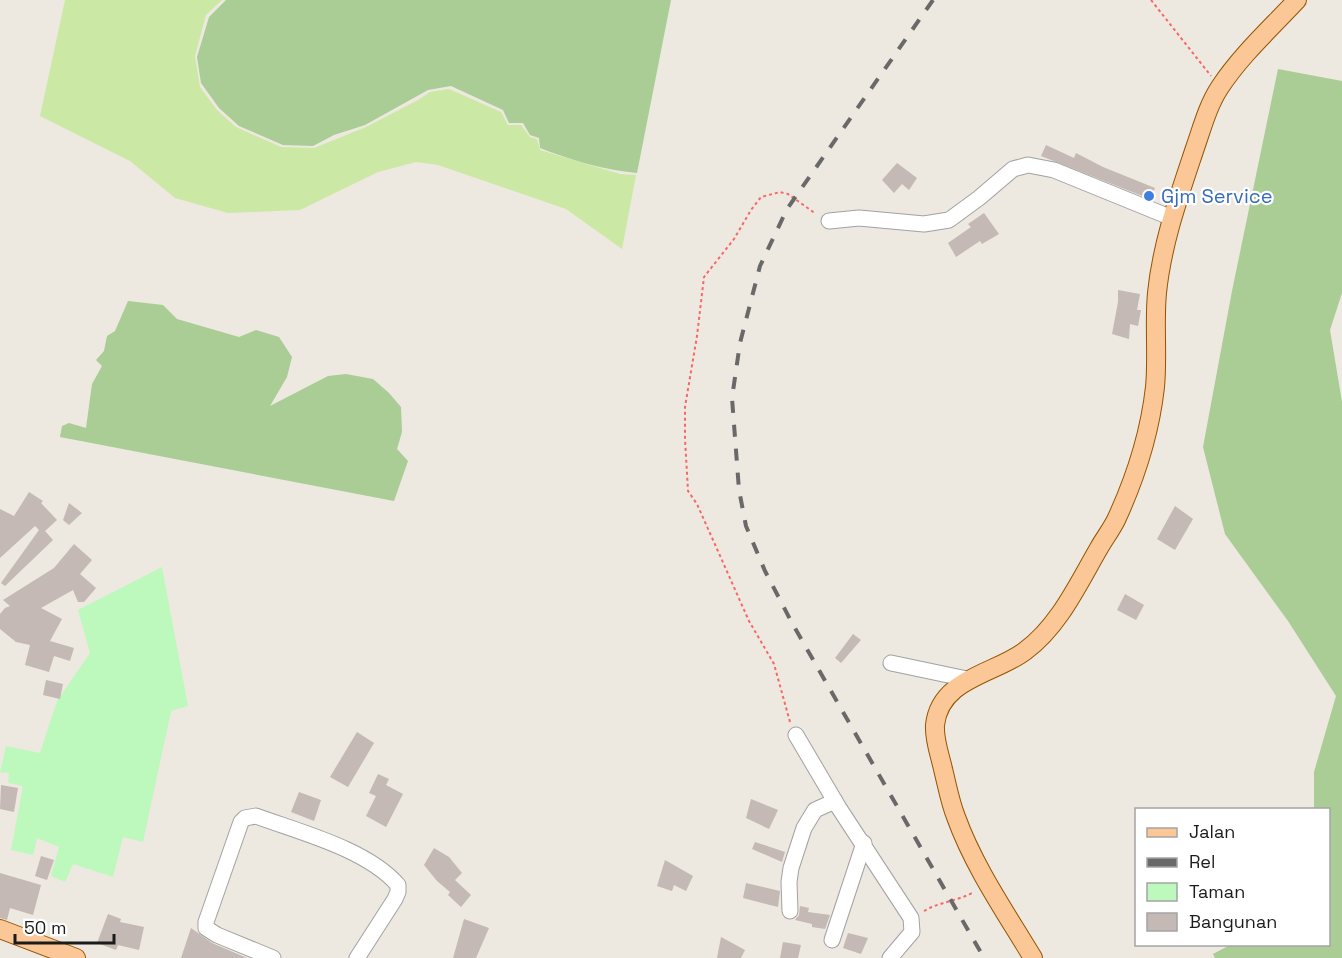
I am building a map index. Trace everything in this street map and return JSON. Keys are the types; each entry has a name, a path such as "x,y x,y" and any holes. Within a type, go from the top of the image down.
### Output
{"main road":[{"path":"1033,958 968,846 955,816 936,740 935,725 947,698 967,679 999,666 1025,651 1051,626 1078,585 1115,520 1133,478 1152,407 1155,386 1157,294 1166,239 1208,110 1219,88 1239,61 1297,0"},
{"path":"0,929 76,958"}],"street":[{"path":"829,221 859,218 924,224 949,220 1013,169 1028,165 1054,170 1172,218"},
{"path":"891,663 967,679"},
{"path":"796,735 835,801 911,918 912,932 890,958"},
{"path":"790,911 791,868 804,828 815,810 835,801"},
{"path":"273,958 217,935 206,928 206,922 242,822 245,818 256,816 345,849 370,863 398,885 395,899 357,958"},
{"path":"832,940 864,843"}],"path":[{"path":"1151,0 1219,88"},
{"path":"796,735 786,712 774,664 749,621 697,504 688,491 685,407 704,277 734,239 761,197 780,192 788,194 829,221"},
{"path":"911,918 935,905 957,901 990,884"}],"green space":[{"path":"65,0 222,0 206,15 195,56 200,87 217,110 236,127 281,147 314,148 366,127 430,92 449,89 501,112 508,125 521,125 530,137 537,139 540,150 620,174 636,175 622,249 566,209 438,165 416,162 378,172 300,210 228,213 175,198 130,161 40,116"},
{"path":"226,0 671,0 637,173 588,164 540,148 539,138 530,135 523,123 509,123 503,110 451,86 428,90 365,125 334,135 313,146 283,145 239,126 219,108 201,83 197,57 209,17"},
{"path":"1278,69 1342,81 1342,293 1330,330 1342,402 1342,958 1215,958 1213,954 1228,946 1330,946 1330,808 1314,808 1314,772 1336,696 1288,621 1225,534 1203,447 1232,291"},
{"path":"128,301 163,305 177,319 239,337 256,330 279,337 292,357 287,377 270,406 328,376 346,374 373,379 401,407 402,432 397,449 408,461 394,501 60,437 62,426 69,423 86,428 92,384 102,366 96,360 104,351 107,336 115,331"},
{"path":"162,567 188,706 171,711 143,842 123,837 113,877 73,864 65,882 51,876 59,847 37,838 33,855 11,850 23,786 8,783 9,773 0,772 6,746 40,753 57,701 90,653 78,610"}],"building":[{"path":"1046,145 1074,158 1076,153 1103,167 1155,188 1150,199 1041,156"},
{"path":"897,163 917,178 909,190 902,184 894,193 882,180"},
{"path":"984,213 999,234 982,244 980,241 956,257 948,243 971,227 968,224"},
{"path":"1118,290 1140,294 1137,310 1141,310 1138,326 1130,324 1129,339 1112,334"},
{"path":"29,492 43,501 41,503 57,520 45,531 53,540 5,586 1,583 39,530 35,526 0,558 0,509 14,516"},
{"path":"69,503 82,513 69,525 63,520"},
{"path":"1175,506 1193,519 1175,550 1157,539"},
{"path":"74,544 92,560 80,574 96,588 84,602 78,602 73,590 41,608 62,619 50,641 74,648 70,661 54,656 49,672 25,665 30,645 16,642 0,629 0,614 10,606 3,600 54,568"},
{"path":"1125,594 1144,605 1136,620 1117,610"},
{"path":"853,634 861,640 841,663 835,658"},
{"path":"46,680 63,684 60,699 43,695"},
{"path":"357,732 374,743 348,787 330,777"},
{"path":"378,774 389,779 386,785 403,794 386,827 366,816 376,796 369,793"},
{"path":"1,785 18,788 14,812 0,809"},
{"path":"299,792 321,800 314,821 291,812"},
{"path":"751,799 778,810 769,829 746,818"},
{"path":"755,842 785,852 782,862 752,849"},
{"path":"434,848 449,857 462,873 455,880 471,895 461,907 448,895 450,892 424,865"},
{"path":"41,856 54,860 47,880 35,876"},
{"path":"665,860 693,876 686,891 674,885 672,891 657,886"},
{"path":"0,873 41,885 33,915 10,908 7,920 0,918"},
{"path":"746,883 780,891 778,907 743,898"},
{"path":"800,906 809,908 808,912 830,915 825,929 812,927 812,924 795,920 799,915"},
{"path":"108,914 121,919 120,922 144,927 139,950 118,945 116,950 97,943"},
{"path":"464,919 489,928 476,958 453,958"},
{"path":"191,928 212,943 247,958 181,958"},
{"path":"848,933 868,938 861,954 843,948"},
{"path":"721,937 745,950 741,958 717,958"},
{"path":"783,942 801,945 798,958 780,958"}],"railway":[{"path":"933,0 787,209 760,266 740,343 732,398 739,490 746,526 765,571 792,623 984,958"}],"place":[{"name":"Gjm Service","path":"1149,196"}]}
